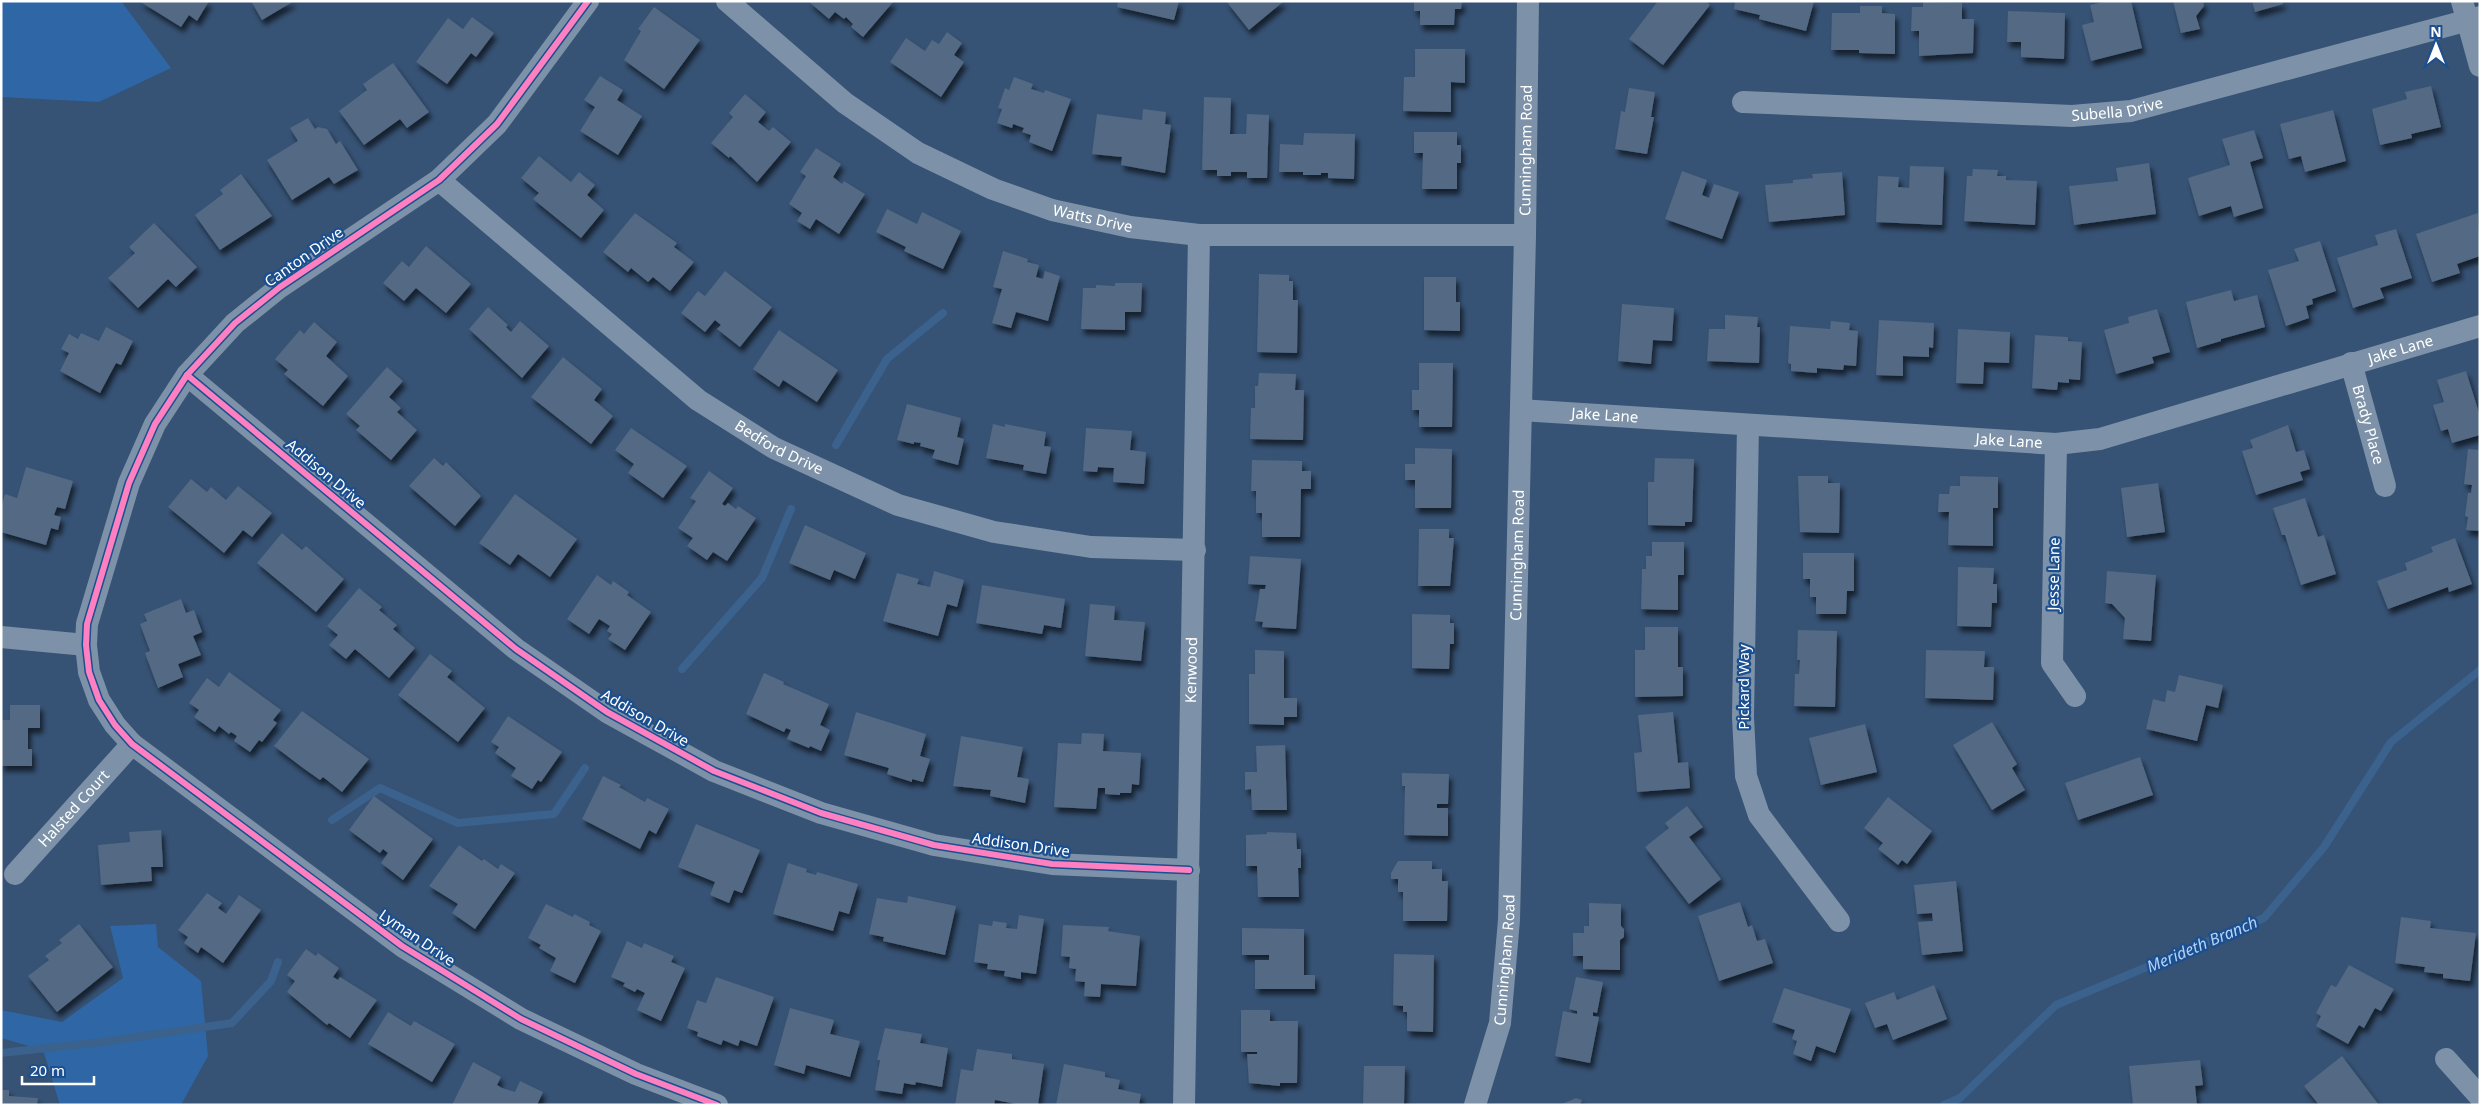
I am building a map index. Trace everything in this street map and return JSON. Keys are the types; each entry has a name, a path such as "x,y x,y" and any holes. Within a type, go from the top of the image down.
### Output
{"street":[{"name":"Canton Drive","path":"132,744 114,725 99,700 89,672 86,645 87,624 94,594 129,483 155,424 187,375 235,324 280,287 439,180 497,124 588,1"},
{"name":"Watts Drive","path":"727,1 845,103 918,153 992,189 1052,210 1130,227 1199,235 1525,234"},
{"name":"Cunningham Road","path":"1475,1105 1500,1023 1509,920 1525,234 1528,1"},
{"path":"2470,13 2480,66"},
{"name":"Subella Drive","path":"1743,102 2072,116 2131,111 2470,13"},
{"name":"Bedford Drive","path":"439,180 698,400 774,448 898,505 994,532 1091,547 1195,550"},
{"name":"Kenwood","path":"1184,1105 1199,235"},
{"name":"Jake Lane","path":"1521,410 2056,444 2100,439 2480,326"},
{"name":"Brady Place","path":"2351,364 2386,486"},
{"name":"Addison Drive","path":"187,375 516,649 607,712 714,771 821,813 934,844 1052,864 1189,870"},
{"name":"Pickard Way","path":"1748,425 1743,717 1746,776 1759,815 1839,921"},
{"name":"Jesse Lane","path":"2056,444 2052,664 2074,696"},
{"path":"1,636 86,645"},
{"name":"Halsted Court","path":"15,874 132,744"},
{"name":"Lyman Drive","path":"132,744 402,946 521,1019 636,1074 709,1104"},
{"path":"2446,1059 2480,1097"}],"shaded area":[{"path":"1,1 121,1 171,68 99,102 1,97"},
{"path":"156,924 158,947 201,981 208,1056 181,1105 60,1105 43,1050 1,1038 1,1010 62,1022 123,978 110,926"}],"building":[{"path":"139,1 209,1 197,21 189,15 181,27"},
{"path":"251,1 294,1 262,20"},
{"path":"808,1 894,1 863,37 851,27 853,24 846,17 844,19 835,12 829,19"},
{"path":"1118,1 1179,1 1174,20 1117,7"},
{"path":"1226,1 1284,1 1249,30"},
{"path":"1414,1 1462,1 1461,9 1455,9 1454,25 1420,25 1420,11 1414,11"},
{"path":"1658,1 1706,1 1710,5 1663,65 1629,39"},
{"path":"1735,1 1814,1 1806,31 1759,19 1760,15 1734,9"},
{"path":"2107,1 2131,1 2142,48 2091,61 2082,25 2094,22 2090,5"},
{"path":"2173,1 2203,1 2204,6 2196,16 2200,29 2181,33"},
{"path":"2252,1 2283,1 2283,4 2255,12"},
{"path":"1923,2 1962,3 1962,19 1974,19 1973,53 1919,56 1919,31 1911,31 1912,7 1923,7"},
{"path":"1860,6 1882,6 1882,13 1895,14 1895,54 1859,53 1859,50 1831,50 1832,13 1860,13"},
{"path":"654,7 700,40 664,89 624,60 641,31 638,29"},
{"path":"2008,11 2065,13 2064,59 2021,57 2021,42 2007,42"},
{"path":"472,17 494,33 476,57 471,53 447,84 416,62 448,18 463,29"},
{"path":"947,32 962,43 954,55 964,62 941,97 890,62 906,38 925,51 932,40 939,44"},
{"path":"1415,49 1465,49 1465,83 1451,82 1451,112 1403,111 1404,77 1415,77"},
{"path":"393,63 429,112 407,128 400,119 364,145 339,111 367,90 363,84"},
{"path":"600,76 623,90 617,100 642,116 618,155 580,131 595,107 584,100"},
{"path":"1014,77 1033,84 1031,89 1044,93 1045,90 1071,99 1052,151 1029,142 1031,135 1022,132 1024,128 1013,124 1012,128 997,123 1002,109 998,108 1005,88 1009,90"},
{"path":"2431,86 2441,127 2411,134 2412,138 2380,145 2372,109 2407,99 2405,92"},
{"path":"1629,88 1655,92 1651,117 1654,117 1647,154 1615,149 1621,111 1625,112"},
{"path":"745,94 766,112 758,122 769,131 773,127 791,142 757,182 730,156 729,158 711,143 733,117 729,113"},
{"path":"1204,97 1231,98 1230,134 1246,134 1247,114 1269,115 1267,178 1247,178 1247,172 1231,172 1231,176 1217,176 1217,170 1202,170"},
{"path":"1143,109 1166,112 1165,124 1171,125 1165,173 1121,165 1122,157 1092,154 1097,114 1142,120"},
{"path":"2333,110 2346,161 2305,172 2301,156 2289,159 2280,124"},
{"path":"308,118 315,129 318,127 327,129 336,144 340,141 358,170 334,184 329,177 292,200 267,160 298,141 290,128"},
{"path":"2254,130 2263,158 2250,162 2263,208 2234,217 2231,206 2199,216 2188,178 2230,165 2222,139"},
{"path":"1414,132 1457,132 1457,145 1461,145 1461,163 1457,163 1457,189 1422,189 1423,153 1414,153"},
{"path":"1304,133 1355,134 1354,179 1328,178 1328,173 1303,175 1303,172 1279,172 1280,144 1303,145"},
{"path":"816,148 841,164 833,177 842,184 844,181 865,194 839,234 816,219 810,229 797,221 802,213 789,204 806,176 800,172"},
{"path":"539,156 571,182 579,172 595,185 587,195 604,210 581,238 533,199 539,193 521,178"},
{"path":"2149,163 2156,214 2074,225 2069,186 2118,181 2116,168"},
{"path":"1910,166 1944,167 1942,225 1876,222 1878,176 1899,177 1898,187 1909,188"},
{"path":"1973,169 1998,170 1997,176 2006,176 2006,180 2037,181 2035,225 1964,221 1967,176 1972,176"},
{"path":"1682,171 1707,180 1702,195 1709,198 1714,184 1739,192 1722,239 1665,219"},
{"path":"1842,172 1845,215 1769,222 1765,185 1793,183 1793,180 1813,178 1812,174"},
{"path":"241,174 272,216 220,250 195,215 223,194 220,190"},
{"path":"887,209 917,224 922,212 961,231 943,269 904,251 906,247 876,232"},
{"path":"635,213 677,243 674,247 694,262 670,291 653,277 648,282 631,268 628,272 603,252"},
{"path":"2478,213 2480,256 2457,264 2460,273 2432,282 2416,234"},
{"path":"154,223 197,267 176,287 168,279 138,308 108,278 135,253 129,247"},
{"path":"2396,229 2412,278 2380,288 2384,298 2353,308 2337,258 2378,245 2375,235"},
{"path":"2320,241 2336,291 2312,299 2313,304 2306,306 2309,318 2286,326 2268,270 2299,261 2294,249"},
{"path":"426,246 471,284 446,313 416,288 404,301 383,283 402,261 409,267"},
{"path":"1003,251 1028,259 1027,262 1039,265 1036,277 1043,279 1045,271 1060,276 1048,321 1016,312 1011,328 992,323 1002,289 993,287"},
{"path":"725,271 772,307 740,347 717,329 721,325 715,320 705,332 681,313 698,291 705,296"},
{"path":"1259,274 1289,275 1289,281 1293,281 1293,300 1298,300 1297,353 1257,352"},
{"path":"1424,277 1456,277 1456,302 1460,302 1460,331 1424,330"},
{"path":"1115,283 1142,283 1141,312 1125,312 1125,330 1081,329 1083,288 1096,288 1096,285 1115,286"},
{"path":"2231,290 2234,301 2257,295 2265,327 2221,339 2221,341 2197,348 2186,302"},
{"path":"1622,304 1674,308 1672,341 1653,340 1651,364 1618,361"},
{"path":"488,307 508,325 506,327 511,332 520,321 549,346 522,378 469,329"},
{"path":"2157,309 2170,352 2152,357 2154,363 2116,374 2104,330 2129,323 2128,317"},
{"path":"1725,315 1758,317 1757,327 1760,327 1759,363 1707,361 1709,329 1725,329"},
{"path":"1879,320 1934,323 1933,348 1929,347 1929,357 1903,356 1903,376 1876,375"},
{"path":"1831,321 1850,323 1849,330 1858,331 1856,366 1844,365 1843,370 1817,368 1817,373 1791,371 1791,364 1788,363 1790,326 1830,329"},
{"path":"314,322 337,342 326,356 348,376 323,406 284,374 288,370 275,359 300,330 304,334"},
{"path":"106,327 133,341 121,365 116,363 100,393 60,371 69,353 61,349 69,334 78,339 81,333 99,341"},
{"path":"1958,329 2010,332 2009,363 1984,362 1983,384 1956,383"},
{"path":"779,330 838,370 817,402 783,380 779,387 753,369"},
{"path":"2035,335 2068,337 2068,341 2082,342 2080,380 2069,379 2069,383 2058,382 2057,390 2032,388"},
{"path":"563,357 602,389 594,400 613,416 591,444 531,397"},
{"path":"1419,363 1453,363 1452,427 1419,427 1419,410 1412,410 1412,390 1419,390"},
{"path":"387,367 403,381 389,397 401,408 397,412 417,430 391,460 356,430 360,426 346,414"},
{"path":"2466,371 2480,416 2480,435 2452,443 2448,429 2441,431 2433,405 2444,402 2437,380"},
{"path":"1259,373 1296,374 1295,390 1304,390 1303,440 1250,439 1251,408 1255,408 1255,386 1258,386"},
{"path":"907,404 961,418 957,437 964,439 958,465 932,458 935,450 920,446 921,443 914,442 914,444 897,440"},
{"path":"993,424 1005,427 1005,424 1046,432 1044,446 1051,447 1046,474 1023,470 1024,465 986,458"},
{"path":"2288,425 2296,452 2304,450 2310,469 2300,472 2303,480 2256,495 2242,451 2253,448 2250,440"},
{"path":"631,428 687,466 663,498 628,473 634,464 615,450"},
{"path":"1086,428 1132,431 1130,450 1146,452 1144,484 1113,482 1114,468 1098,467 1097,472 1083,471"},
{"path":"1415,448 1452,449 1451,508 1415,508 1415,480 1405,480 1405,464 1415,464"},
{"path":"2468,449 2480,450 2480,531 2466,530 2468,517 2465,516 2468,493 2471,493 2472,485 2464,484"},
{"path":"434,458 443,466 446,462 481,496 455,526 409,486"},
{"path":"1655,458 1694,459 1692,522 1685,522 1685,526 1648,525 1648,482 1654,482"},
{"path":"1252,460 1302,461 1302,471 1311,471 1311,489 1301,489 1300,537 1262,537 1262,513 1256,513 1256,491 1251,491"},
{"path":"26,467 73,481 65,509 57,507 54,515 61,517 58,530 51,528 46,545 1,532 1,508 5,494 17,498"},
{"path":"709,471 733,488 722,504 725,506 728,503 736,509 738,506 756,518 727,561 713,552 707,560 687,546 693,538 678,528 696,501 690,498"},
{"path":"1798,476 1828,476 1828,483 1840,483 1839,533 1800,532"},
{"path":"1960,476 1998,477 1998,508 1993,508 1993,546 1948,545 1949,512 1938,512 1939,494 1949,494 1950,486 1960,486"},
{"path":"191,479 207,492 211,487 226,500 238,486 272,513 252,537 243,530 224,553 168,507"},
{"path":"2158,483 2165,532 2127,537 2121,488"},
{"path":"515,494 577,539 550,577 518,554 510,565 479,543"},
{"path":"2305,498 2318,537 2324,535 2336,574 2301,585 2285,535 2282,535 2273,508"},
{"path":"805,525 866,553 855,579 834,570 830,580 789,563"},
{"path":"1419,529 1449,529 1449,538 1454,538 1450,586 1418,586"},
{"path":"282,533 302,550 306,546 344,579 316,612 257,563"},
{"path":"2455,538 2472,584 2449,592 2448,587 2388,609 2377,581 2407,570 2405,563 2433,552 2431,547"},
{"path":"1652,542 1684,542 1684,575 1678,575 1678,610 1641,609 1642,569 1646,569 1646,556 1652,556"},
{"path":"1803,553 1854,553 1854,591 1847,591 1846,614 1816,614 1816,597 1810,597 1810,579 1803,579"},
{"path":"1250,556 1301,559 1296,629 1262,627 1263,622 1255,621 1260,589 1265,589 1266,585 1248,584"},
{"path":"1958,567 1994,568 1993,584 1997,584 1997,603 1992,603 1991,627 1957,626"},
{"path":"934,571 964,580 957,607 947,604 938,636 883,621 897,573 919,579 917,584 930,587"},
{"path":"2107,571 2156,575 2151,641 2123,639 2125,618 2112,604 2105,603"},
{"path":"597,575 611,585 613,581 629,592 627,595 651,612 625,650 608,639 612,634 607,631 610,626 599,619 589,634 567,619"},
{"path":"982,585 1065,599 1061,628 1044,625 1042,634 976,623"},
{"path":"359,588 382,607 379,610 397,625 393,629 415,648 389,678 355,649 346,659 329,645 338,635 327,626"},
{"path":"181,599 186,613 194,610 202,632 193,636 201,655 178,664 183,677 158,688 145,653 150,651 140,624 147,621 144,614"},
{"path":"1090,604 1115,606 1114,620 1145,622 1141,661 1085,656"},
{"path":"1412,614 1450,615 1450,623 1454,623 1454,644 1450,644 1449,669 1412,668"},
{"path":"1645,627 1678,627 1678,667 1683,667 1683,696 1635,697 1635,650 1645,650"},
{"path":"1798,630 1837,631 1835,707 1794,706 1795,674 1799,674 1800,660 1797,660"},
{"path":"1255,650 1284,651 1284,698 1297,698 1297,717 1284,717 1284,725 1249,724 1249,674 1255,674"},
{"path":"1926,650 1985,651 1984,667 1994,667 1993,700 1925,698"},
{"path":"430,654 452,671 447,677 485,708 458,742 398,695"},
{"path":"229,672 281,710 273,720 277,723 262,742 259,740 250,752 234,741 237,736 231,732 229,734 219,726 215,732 194,717 199,710 189,703 207,678 219,687"},
{"path":"764,673 784,682 783,684 829,704 820,725 830,730 821,751 787,739 791,730 786,728 784,732 746,714"},
{"path":"2179,675 2223,685 2218,708 2206,705 2197,741 2146,729 2153,699 2165,702 2167,690 2175,692"},
{"path":"10,705 40,705 40,728 28,728 28,749 32,749 32,766 1,766 1,720 10,720"},
{"path":"302,711 369,759 342,792 323,777 320,780 274,746"},
{"path":"856,712 926,734 920,756 930,759 923,782 912,779 912,782 887,774 889,768 844,755"},
{"path":"1673,712 1678,763 1688,762 1690,788 1637,792 1634,753 1642,752 1638,715"},
{"path":"508,716 562,752 541,782 538,780 532,789 511,776 516,768 495,753 499,747 491,742"},
{"path":"1992,722 2017,764 2012,768 2025,790 1992,810 1953,745"},
{"path":"1865,724 1877,772 1821,785 1809,738"},
{"path":"1082,733 1104,734 1103,751 1141,753 1139,785 1132,784 1131,793 1120,793 1120,795 1105,794 1105,788 1098,788 1096,809 1054,807 1058,743 1081,744"},
{"path":"961,736 1023,747 1017,777 1029,779 1025,803 990,796 991,790 953,786"},
{"path":"1285,745 1287,810 1252,810 1251,789 1245,790 1245,772 1257,772 1256,746"},
{"path":"2140,757 2153,795 2078,820 2065,783"},
{"path":"1402,773 1449,774 1448,804 1437,804 1437,808 1448,808 1448,836 1404,835 1405,786 1402,786"},
{"path":"603,776 621,785 619,787 645,802 647,798 669,809 656,834 649,830 640,849 582,819"},
{"path":"374,796 433,839 403,880 381,863 388,853 383,849 380,853 349,830"},
{"path":"1888,797 1932,831 1907,864 1902,860 1898,865 1878,849 1883,843 1864,828"},
{"path":"1687,806 1703,827 1689,837 1721,879 1689,904 1645,847 1669,828 1665,823"},
{"path":"696,824 760,850 742,893 734,890 729,903 710,895 715,882 678,867"},
{"path":"161,830 163,867 151,867 152,881 101,885 98,845 130,842 129,832"},
{"path":"1267,832 1296,833 1297,849 1301,849 1301,868 1298,868 1299,897 1258,897 1257,866 1246,866 1246,835 1267,834"},
{"path":"459,845 482,861 484,859 498,869 501,864 515,873 475,929 452,913 458,904 429,886"},
{"path":"1398,861 1432,861 1432,869 1442,869 1442,881 1448,881 1447,921 1403,921 1403,892 1398,892 1398,879 1391,879 1391,873"},
{"path":"788,863 807,869 806,872 816,875 817,872 858,884 849,914 839,911 833,931 773,914"},
{"path":"1956,881 1963,951 1922,955 1918,922 1933,921 1932,913 1917,914 1914,885"},
{"path":"207,893 222,903 218,908 226,914 239,895 261,910 223,963 201,947 198,953 184,943 188,937 178,930"},
{"path":"908,896 956,906 945,955 883,941 884,937 869,934 877,898 907,903"},
{"path":"1740,902 1748,927 1752,925 1757,941 1765,939 1773,963 1719,981 1698,916"},
{"path":"1589,903 1621,904 1621,926 1624,929 1624,937 1620,940 1620,970 1583,969 1583,956 1573,956 1573,933 1584,933 1584,926 1589,926"},
{"path":"546,904 573,917 574,914 590,922 589,925 601,931 575,983 550,971 556,958 539,948 541,945 528,938"},
{"path":"1019,915 1044,919 1036,974 1021,972 1021,979 1004,976 1005,971 987,969 988,964 974,962 979,924 992,926 993,921 1007,923 1006,928 1017,929"},
{"path":"2401,917 2431,921 2430,928 2476,933 2470,981 2443,978 2443,974 2424,972 2425,967 2395,963"},
{"path":"79,924 113,967 57,1012 28,976 49,960 45,956 62,943 59,940"},
{"path":"1063,925 1109,927 1108,931 1140,936 1136,986 1101,984 1100,997 1084,996 1085,982 1075,981 1076,969 1069,968 1070,957 1061,956"},
{"path":"1242,928 1304,929 1304,975 1315,975 1315,989 1255,989 1255,960 1269,960 1269,955 1242,955"},
{"path":"627,941 642,948 644,943 674,956 671,962 685,968 661,1021 637,1010 645,993 637,989 635,992 623,986 625,983 611,977"},
{"path":"306,949 316,956 318,953 339,968 333,977 338,980 340,977 377,1000 350,1038 329,1023 327,1025 287,992 295,981 287,975"},
{"path":"1394,954 1434,955 1433,1032 1407,1031 1407,1012 1403,1012 1403,1006 1393,1005"},
{"path":"2349,965 2394,989 2381,1011 2375,1008 2364,1028 2359,1025 2348,1044 2316,1026 2321,1016 2316,1013 2331,985 2336,987"},
{"path":"716,977 774,997 757,1046 740,1040 738,1046 723,1040 721,1045 697,1036 698,1032 687,1028 697,1000 706,1003"},
{"path":"1576,977 1603,982 1597,1013 1593,1012 1593,1016 1599,1017 1590,1063 1555,1056 1563,1011 1577,1014 1577,1011 1569,1009"},
{"path":"1934,985 1947,1019 1893,1040 1887,1024 1875,1028 1865,1003 1894,992 1897,1000"},
{"path":"1784,988 1851,1009 1835,1053 1816,1046 1811,1061 1793,1054 1797,1041 1792,1039 1795,1030 1772,1022"},
{"path":"790,1008 834,1020 830,1034 860,1041 850,1077 806,1065 804,1074 774,1065"},
{"path":"1241,1010 1270,1010 1270,1021 1298,1021 1297,1083 1280,1083 1280,1086 1249,1083 1247,1054 1257,1054 1257,1052 1241,1052"},
{"path":"388,1012 411,1026 414,1021 455,1044 432,1082 368,1044"},
{"path":"885,1028 922,1034 920,1043 948,1048 942,1087 916,1082 915,1085 904,1083 902,1094 875,1090 880,1060 877,1060"},
{"path":"977,1049 1012,1054 1012,1059 1044,1064 1038,1105 1022,1105 995,1100 994,1105 955,1105 961,1069 973,1071"},
{"path":"2342,1056 2379,1105 2319,1105 2304,1086"},
{"path":"2200,1060 2203,1085 2195,1086 2197,1105 2133,1105 2129,1066"},
{"path":"473,1062 501,1077 497,1085 502,1088 515,1092 520,1081 543,1092 537,1105 452,1105"},
{"path":"1064,1064 1105,1072 1105,1077 1120,1080 1118,1089 1141,1094 1139,1105 1056,1105"},
{"path":"1364,1066 1405,1066 1404,1104 1363,1104"},
{"path":"1,1090 9,1090 9,1096 38,1098 37,1105 1,1105"},
{"path":"1576,1098 1582,1100 1580,1105 1560,1105"}],"waterway":[{"path":"836,445 887,359 943,313"},
{"path":"682,669 762,578 791,509"},
{"name":"Merideth Branch","path":"1944,1105 1960,1098 2056,1005 2264,918 2324,847 2391,742 2480,670"},
{"path":"332,820 380,788 458,823 554,814 585,768"},
{"path":"1,1053 103,1042 232,1023 271,981 278,962"}],"cycle path":[{"path":"588,1 497,124 439,180 280,287 235,323 187,375 155,424 129,483 87,624 86,645 89,672 99,700 115,725 132,744 402,946 521,1019 636,1074 717,1105"},
{"path":"187,375 516,649 607,712 714,771 821,813 934,845 1052,864 1189,870"}]}
